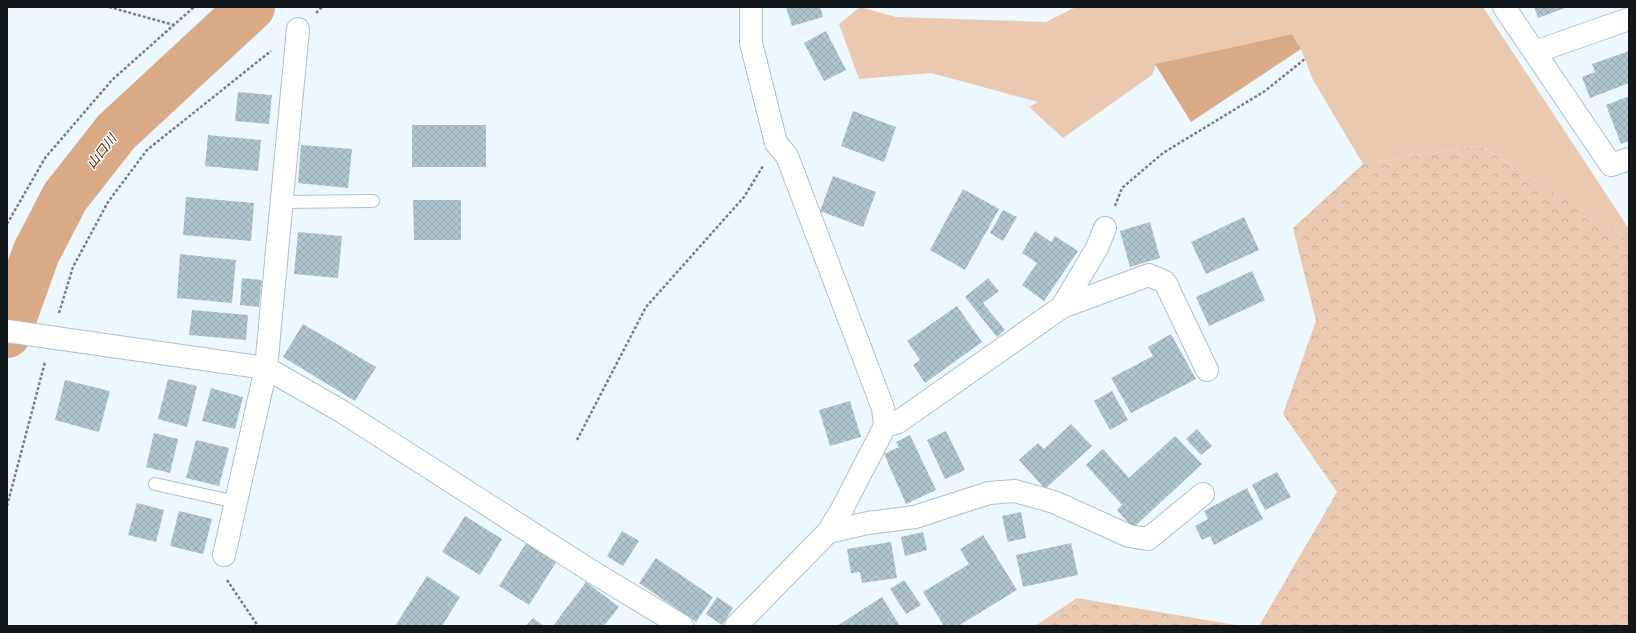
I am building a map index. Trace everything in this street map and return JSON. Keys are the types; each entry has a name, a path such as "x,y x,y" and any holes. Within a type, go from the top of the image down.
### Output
{"street":[{"path":"736,626 828,532 848,497 884,426 883,408 787,156 776,143 750,43 751,7"},
{"path":"1504,7 1611,165 1629,159"},
{"path":"1535,52 1629,19"},
{"path":"224,555 266,368 298,29"},
{"path":"1062,307 1097,248 1105,228"},
{"path":"884,426 898,422 1062,307 1149,275 1165,282 1207,370"},
{"path":"7,331 266,368 341,411 591,571 682,626"},
{"path":"828,532 868,523 915,517 989,492 1015,491 1054,502 1129,536 1148,539 1203,494"}],"lane":[{"path":"282,202 373,201"},
{"path":"155,484 236,502"}],"path":[{"path":"109,7 174,25"},
{"path":"7,224 45,158 112,80 194,7"},
{"path":"7,506 51,338 73,267 108,202 147,150 298,29 322,7"},
{"path":"1105,228 1122,188 1157,158 1265,91 1306,58"},
{"path":"577,440 646,306 744,197 776,143"},
{"path":"224,555 224,575 258,626"}],"green space":[{"path":"860,7 896,17 1046,22 1076,7 1483,7 1629,229 1629,240 1481,146 1363,164 1313,80 1301,49 1292,34 1156,64 1152,75 1063,138 1029,107 1038,102 931,73 859,79 839,24"},
{"path":"1481,146 1629,240 1629,626 1259,626 1337,492 1283,414 1316,321 1293,228 1363,164"},
{"path":"1077,598 1241,626 1035,626"}],"shaded area":[{"path":"1292,34 1301,49 1191,122 1155,64"}],"building":[{"path":"786,7 820,7 823,17 792,26"},
{"path":"1534,7 1568,7 1538,18"},
{"path":"826,31 846,70 824,81 804,43"},
{"path":"1629,51 1629,83 1590,98 1582,77 1595,72 1592,64"},
{"path":"238,92 272,95 269,124 235,121"},
{"path":"1629,96 1629,141 1621,144 1606,105"},
{"path":"853,111 896,127 884,162 841,146"},
{"path":"412,125 486,125 486,167 412,167"},
{"path":"208,135 261,140 258,171 205,166"},
{"path":"301,145 352,149 348,188 298,183"},
{"path":"833,176 876,192 863,227 820,211"},
{"path":"963,189 999,209 965,270 930,250"},
{"path":"186,197 254,203 251,241 183,235"},
{"path":"413,200 461,200 461,240 414,240"},
{"path":"1003,210 1017,217 1003,241 990,233"},
{"path":"1244,217 1259,250 1206,274 1191,242"},
{"path":"1150,222 1160,258 1130,267 1120,231"},
{"path":"1035,231 1051,242 1055,236 1078,251 1044,301 1022,285 1037,263 1022,253"},
{"path":"298,232 342,236 338,278 294,274"},
{"path":"180,254 236,260 232,303 177,298"},
{"path":"1252,271 1265,300 1209,326 1196,297"},
{"path":"242,278 262,280 259,307 240,305"},
{"path":"988,278 999,291 983,303 1005,330 997,337 965,297"},
{"path":"957,306 982,342 925,383 913,365 920,360 907,341"},
{"path":"192,310 248,315 246,340 189,335"},
{"path":"303,324 376,367 355,401 283,357"},
{"path":"1171,334 1196,379 1131,413 1111,378 1153,356 1148,347"},
{"path":"168,379 197,386 187,427 158,419"},
{"path":"65,380 110,391 99,432 55,420"},
{"path":"211,388 243,397 235,429 202,421"},
{"path":"1112,391 1128,420 1110,430 1094,401"},
{"path":"850,401 861,437 830,446 819,410"},
{"path":"1071,424 1092,446 1045,489 1019,460 1038,443 1044,449"},
{"path":"1197,429 1212,446 1201,455 1186,439"},
{"path":"946,431 965,470 945,479 927,440"},
{"path":"154,433 178,439 170,473 146,467"},
{"path":"910,435 936,490 906,504 884,454 899,447 896,442"},
{"path":"1175,436 1202,464 1133,528 1117,510 1122,505 1086,465 1103,449 1129,478"},
{"path":"196,440 229,448 219,486 186,478"},
{"path":"1277,472 1291,497 1265,510 1252,485"},
{"path":"1247,488 1263,519 1214,545 1210,536 1202,540 1195,526 1208,519 1204,511"},
{"path":"137,503 164,510 156,542 128,535"},
{"path":"179,511 212,519 203,554 170,546"},
{"path":"1021,512 1026,538 1008,542 1002,516"},
{"path":"465,516 502,539 480,575 442,552"},
{"path":"622,531 639,541 623,566 607,556"},
{"path":"923,532 927,550 905,556 901,537"},
{"path":"983,535 1017,590 958,626 944,626 923,592 969,564 960,549"},
{"path":"527,542 557,561 529,605 499,586"},
{"path":"891,542 897,578 862,583 860,572 851,573 847,549"},
{"path":"1071,543 1078,575 1023,587 1016,555"},
{"path":"656,558 713,597 696,622 639,583"},
{"path":"427,576 460,597 442,626 395,626"},
{"path":"904,580 921,605 906,614 890,589"},
{"path":"586,582 619,607 604,626 553,626"},
{"path":"717,597 733,608 722,625 706,614"},
{"path":"882,597 900,626 837,626"},
{"path":"533,618 544,626 526,626"}],"waterway":[{"name":"山口川","path":"7,334 36,253 65,197 116,132 251,7"}]}
